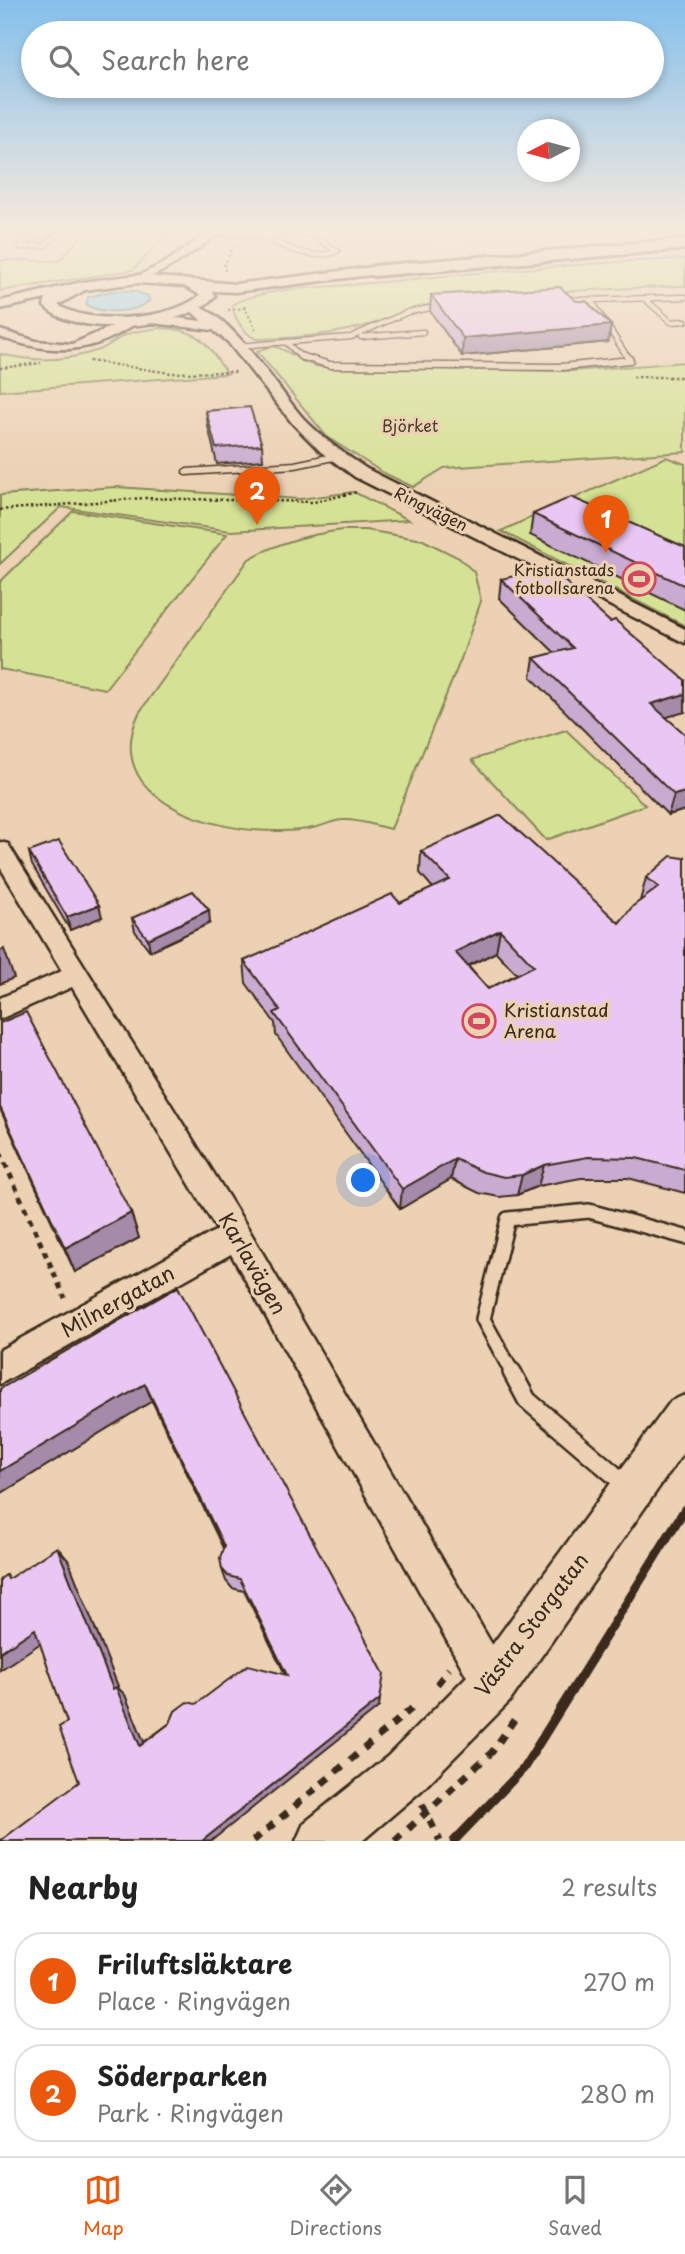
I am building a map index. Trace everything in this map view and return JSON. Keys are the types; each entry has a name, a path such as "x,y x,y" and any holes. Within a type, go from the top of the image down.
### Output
{"main road":[{"path":"71,316 135,320 161,316"}],"street":[{"name":"Ringvägen","path":"208,316 238,346 298,421 338,456 381,486 685,637"},
{"path":"24,342 55,344 86,337 91,329 76,317"},
{"path":"151,319 218,327"},
{"path":"0,333 45,347 83,344 135,320"},
{"name":"Karlavägen","path":"0,849 236,1235 493,1684"},
{"path":"0,1009 77,975"},
{"name":"Milnergatan","path":"0,1368 236,1235"},
{"name":"Västra Storgatan","path":"322,1841 405,1773 493,1684 685,1415"}],"lane":[{"path":"351,337 399,316"},
{"path":"286,342 298,356 311,363 330,365 562,367 630,360 601,316"},
{"path":"664,316 671,322 685,321"},
{"path":"238,346 423,332"},
{"path":"186,472 295,465 338,456"},
{"path":"631,1489 527,1400 483,1319 508,1219 589,1211 685,1237"}],"path":[{"path":"0,510 144,498 314,502 381,486"},
{"path":"0,1152 77,1325"},
{"path":"433,1689 469,1643"},
{"path":"253,1841 424,1698"},
{"path":"427,1813 440,1841"}],"green space":[{"path":"236,316 395,316 346,330 286,338 256,339 240,324"},
{"path":"161,328 194,335 207,346 227,374 0,391 0,354 37,359 75,356 102,349 128,334"},
{"name":"Björket","path":"272,346 314,366 322,367 572,371 685,362 685,452 444,468 413,487 382,472 327,437 257,351"},
{"name":"Kristianstads fotbollsarena","path":"666,457 685,464 685,626 501,531"},
{"path":"116,487 300,499 354,492 409,520 231,531 61,507 0,564 0,495"},
{"path":"73,511 227,534 105,689 0,669 0,582"},
{"path":"342,530 366,530 423,540 459,558 474,572 481,601 461,659 391,829 343,820 299,830 253,830 224,826 170,805 149,789 135,768 131,743 139,713 249,559 294,540"},
{"path":"566,730 645,805 546,840 472,760"}],"building":[{"path":"447,316 602,316 611,325 463,338"},
{"path":"250,407 262,445 216,448 206,411"},
{"path":"571,497 685,547 685,586 533,514"},
{"path":"550,568 610,622 615,620 685,680 685,694 651,704 685,734 685,792 674,795 534,658 573,648 501,579"},
{"name":"Kristianstad Arena","path":"501,815 619,923 633,906 659,887 646,878 671,856 685,857 685,1170 636,1158 588,1157 544,1165 522,1175 504,1177 483,1172 455,1159 402,1189 274,1013 280,1010 244,961 392,894 400,903 450,880 421,851","holes":["500,930 534,966 488,989 455,952"]},
{"path":"59,841 99,905 67,917 29,852"},
{"path":"193,891 209,910 148,939 132,918"},
{"path":"26,1012 131,1213 65,1248 0,1107 0,1023"},
{"path":"178,1287 384,1674 380,1699 202,1841 0,1841 79,1782 59,1727 67,1722 35,1629 0,1652 0,1579 6,1575 8,1579 57,1547 113,1689 116,1687 140,1746 170,1723 175,1711 187,1702 196,1704 248,1665 287,1675 240,1579 228,1576 222,1569 220,1558 224,1546 145,1384 0,1471 0,1389"}],"railway":[{"path":"454,1841 523,1769 685,1509"}],"place":[{"name":"Söderparken","path":"257,525"},
{"name":"Friluftsläktare","path":"606,553"},
{"name":"Kristianstads fotbollsarena","path":"639,579"},
{"name":"Kristianstad Arena","path":"479,1021"}]}
